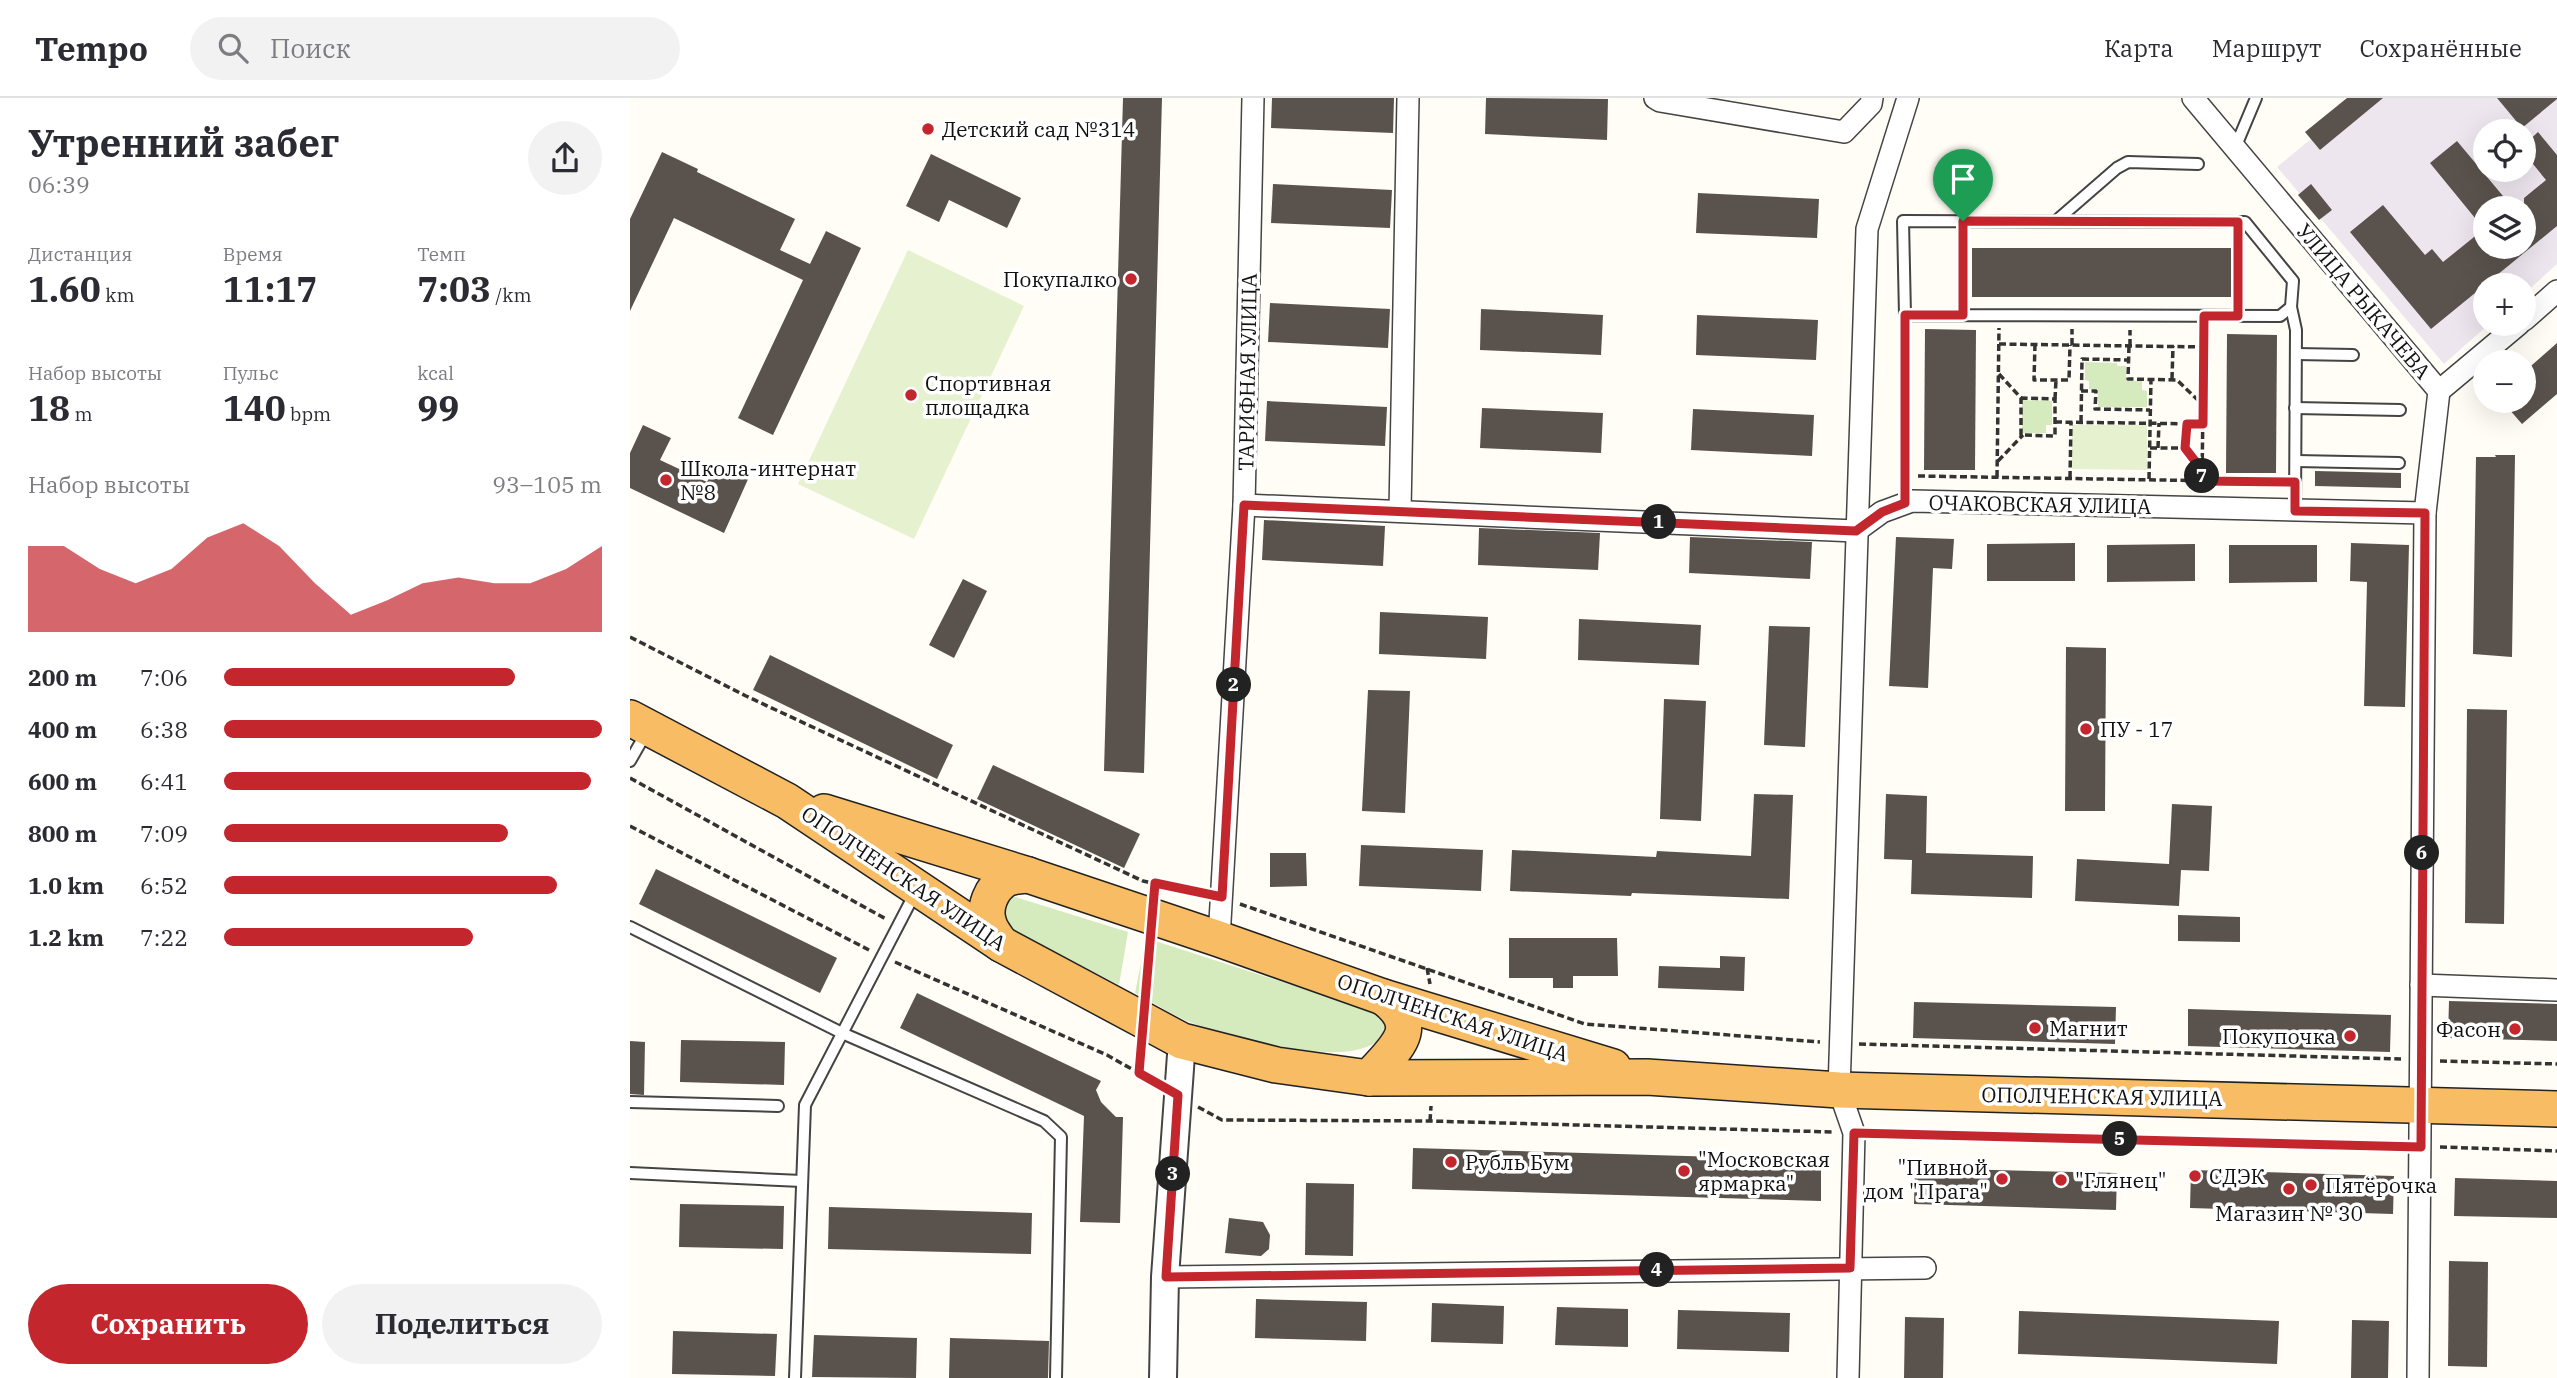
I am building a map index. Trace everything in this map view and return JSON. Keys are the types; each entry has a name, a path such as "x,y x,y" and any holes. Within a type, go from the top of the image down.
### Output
{"highway":[{"path":"640,723 787,801"},
{"name":"ОПОЛЧЕНСКАЯ УЛИЦА","path":"787,801 1028,875 1154,900 1219,939 1383,997 1647,1077"},
{"name":"ОПОЛЧЕНСКАЯ УЛИЦА","path":"787,801 1001,944 1182,1041 1276,1065 1369,1078 1647,1077 1839,1090 2557,1109"},
{"path":"1001,944 989,925 986,912 988,904 998,885 1008,878 1028,875"},
{"path":"1369,1078 1396,1048 1405,1028 1398,1008 1383,997"}],"street":[{"name":"ТАРИФНАЯ УЛИЦА","path":"1219,939 1244,505 1254,98"},
{"path":"1400,511 1408,98"},
{"path":"1655,98 1844,132 1871,104 1872,98"},
{"path":"1848,1378 1854,1133 1839,1090 1867,229 1908,98"},
{"name":"УЛИЦА РЫКАЧЕВА","path":"2193,98 2440,391 2425,513 2418,1378"},
{"path":"2536,309 2557,291"},
{"path":"2440,391 2505,336"},
{"name":"ОЧАКОВСКАЯ УЛИЦА","path":"1856,531 1882,512 1912,501 2425,513"},
{"path":"1244,505 1856,531"},
{"path":"2421,985 2557,990"},
{"path":"1163,1378 1166,1277 1182,1041"},
{"path":"1166,1277 1925,1268"}],"lane":[{"path":"2235,148 2256,98"},
{"path":"2056,221 2117,168 2128,162 2198,163"},
{"path":"1905,503 1903,221 2245,222 2292,281 2291,307 2296,330 2295,511"},
{"path":"1905,315 2280,316 2291,307"},
{"path":"2296,354 2353,355"},
{"path":"2295,408 2400,410"},
{"path":"2295,461 2399,463"},
{"path":"630,761 640,723"},
{"path":"795,1378 805,1105 918,888"},
{"path":"630,927 842,1033 1044,1121 1061,1137 1056,1378"},
{"path":"630,1102 778,1106"},
{"path":"630,1173 802,1181"}],"path":[{"path":"1963,221 1963,315"},
{"path":"2238,222 2238,316"},
{"path":"1997,477 1999,315"},
{"path":"2202,481 2204,316"},
{"path":"1999,344 2204,347"},
{"path":"2035,344 2034,380 2082,380"},
{"path":"2069,380 2070,345"},
{"path":"2129,346 2128,379 2177,380 2203,405"},
{"path":"2172,380 2173,346"},
{"path":"2081,422 2082,359 2129,360"},
{"path":"1999,374 2021,398 2023,435"},
{"path":"2149,480 2151,379"},
{"path":"1997,462 2023,435 2055,436 2056,380"},
{"path":"2081,391 2096,391 2095,409 2150,410"},
{"path":"2021,398 2055,398"},
{"path":"2055,422 2203,424"},
{"path":"2070,478 2071,422"},
{"path":"2158,448 2159,423"},
{"path":"2187,424 2185,448 2202,470"},
{"path":"2150,448 2185,448"},
{"path":"1905,475 2295,482"},
{"path":"630,637 746,696 1143,881 1154,900 1139,1073"},
{"path":"630,778 898,926"},
{"path":"630,826 882,957 1107,1055 1222,1120 1430,1121 2557,1151"},
{"path":"1154,900 1222,897 1585,1024 1840,1044 2557,1064"},
{"path":"1427,968 1436,1013"},
{"path":"1430,1121 1433,1078"}],"shaded area":[{"path":"2361,98 2557,98 2557,264 2536,283 2536,273 2473,273 2473,336 2476,336 2444,364 2277,167"}],"green space":[{"name":"Спортивная площадка","path":"908,250 1024,306 914,539 798,484"},
{"path":"2085,362 2117,363 2117,366 2126,366 2126,381 2142,381 2142,390 2147,391 2147,407 2098,407 2098,389 2089,389 2089,381 2085,380"},
{"path":"2022,400 2052,401 2052,425 2046,425 2046,433 2022,433"},
{"path":"2072,425 2147,425 2147,470 2072,469"},
{"path":"1009,895 1128,932 1119,985 1004,926 1002,899"},
{"path":"1146,938 1375,1012 1386,1020 1379,1039 1360,1049 1332,1052 1299,1050 1232,1036 1187,1021 1135,993"}],"building":[{"path":"1123,98 1162,98 1144,773 1104,771"},
{"path":"1272,98 1394,98 1393,133 1271,128"},
{"path":"1486,98 1608,99 1607,140 1485,134"},
{"path":"2347,98 2383,98 2320,150 2305,132"},
{"path":"2497,98 2557,98 2533,119 2514,119"},
{"path":"2538,132 2557,155 2557,226 2536,243 2536,196 2526,196 2546,180 2536,168"},
{"path":"2457,141 2473,160 2473,182 2491,182 2503,196 2473,196 2473,216 2430,163"},
{"path":"662,152 698,169 697,172 795,219 780,250 810,264 826,231 861,248 773,435 738,418 803,280 674,218 630,311 630,219"},
{"path":"931,154 1021,198 1007,228 949,200 939,222 906,206"},
{"path":"1273,184 1392,190 1390,228 1271,223"},
{"path":"2311,184 2332,210 2319,220 2298,195"},
{"path":"1698,193 1819,199 1817,238 1696,233"},
{"path":"2383,205 2425,255 2432,249 2443,262 2473,238 2473,259 2517,259 2500,273 2473,273 2473,295 2431,329 2350,232"},
{"path":"1972,248 2231,248 2232,297 1972,297"},
{"path":"1270,303 1390,309 1388,348 1268,342"},
{"path":"1481,309 1603,315 1601,355 1480,350"},
{"path":"1697,315 1818,320 1816,360 1696,355"},
{"path":"1925,329 1976,330 1975,470 1924,470"},
{"path":"2227,334 2277,335 2276,473 2226,473"},
{"path":"2557,343 2557,394 2536,412 2536,361"},
{"path":"1267,401 1387,407 1385,446 1265,441"},
{"path":"1482,408 1603,413 1601,453 1480,448"},
{"path":"1693,409 1814,415 1812,456 1691,450"},
{"path":"2512,413 2535,413 2522,424"},
{"name":"Школа-интернат №8","path":"643,425 671,438 660,460 707,482 717,462 749,477 724,533 630,488 630,453"},
{"path":"2495,455 2515,455 2512,657 2473,654 2476,457 2496,457"},
{"path":"2315,471 2401,473 2401,488 2315,486"},
{"path":"1264,520 1385,526 1383,566 1262,560"},
{"path":"1479,528 1600,533 1598,570 1478,565"},
{"path":"1690,537 1812,542 1810,579 1689,573"},
{"path":"1896,537 1954,539 1952,569 1933,568 1928,688 1889,686"},
{"path":"2075,543 2075,581 1987,581 1987,544"},
{"path":"2351,543 2409,545 2405,707 2364,706 2367,582 2350,581"},
{"path":"2195,544 2195,581 2107,582 2107,545"},
{"path":"2229,545 2317,545 2317,582 2229,583"},
{"path":"963,579 987,591 954,658 929,645"},
{"path":"1380,612 1488,617 1486,659 1379,654"},
{"path":"1579,619 1701,625 1699,665 1578,660"},
{"path":"1769,626 1810,627 1805,747 1764,745"},
{"name":"ПУ - 17","path":"2066,647 2106,648 2105,811 2065,811"},
{"path":"770,655 953,745 937,779 753,690"},
{"path":"1368,690 1410,691 1405,813 1362,811"},
{"path":"1664,699 1706,701 1701,821 1660,819"},
{"path":"2467,709 2507,710 2504,924 2465,923"},
{"path":"993,765 1140,834 1124,868 977,799"},
{"path":"1754,794 1793,795 1789,899 1510,891 1512,850 1656,857 1657,851 1751,856"},
{"path":"1886,794 1927,796 1926,853 2033,856 2032,898 1911,894 1912,860 1884,859"},
{"path":"2172,804 2212,806 2209,871 2181,870 2179,906 2075,901 2077,859 2169,864"},
{"path":"1361,845 1483,850 1481,891 1359,886"},
{"path":"1270,853 1306,853 1307,886 1270,887"},
{"path":"656,869 837,958 820,993 639,904"},
{"path":"2178,915 2240,917 2240,942 2178,941"},
{"path":"1509,938 1617,938 1618,976 1573,976 1573,988 1553,988 1553,978 1509,978"},
{"path":"1720,956 1745,957 1744,991 1658,988 1659,966 1720,968"},
{"path":"917,993 1101,1081 1096,1090 1101,1102 1116,1117 1123,1117 1120,1223 1080,1222 1084,1116 900,1028"},
{"path":"2449,1001 2557,1004 2557,1041 2448,1038"},
{"path":"1914,1002 2116,1007 2115,1044 1913,1038"},
{"path":"2188,1009 2391,1015 2390,1052 2188,1046"},
{"path":"681,1040 785,1042 784,1085 680,1082"},
{"path":"630,1041 645,1042 644,1095 630,1094"},
{"path":"1413,1148 1821,1160 1821,1201 1412,1189"},
{"path":"1915,1168 2117,1173 2116,1210 1914,1204"},
{"path":"2191,1170 2394,1176 2393,1214 2190,1208"},
{"path":"2455,1178 2557,1181 2557,1218 2454,1216"},
{"path":"1306,1183 1354,1184 1353,1256 1305,1255"},
{"path":"680,1204 784,1206 783,1249 679,1247"},
{"path":"829,1207 1032,1213 1031,1254 828,1249"},
{"path":"1229,1218 1263,1222 1270,1235 1269,1249 1261,1256 1225,1253"},
{"path":"2449,1261 2488,1262 2487,1367 2448,1366"},
{"path":"1256,1299 1367,1302 1366,1341 1255,1338"},
{"path":"1432,1303 1504,1306 1503,1344 1431,1342"},
{"path":"1557,1307 1628,1309 1628,1347 1555,1345"},
{"path":"1678,1310 1790,1313 1789,1352 1677,1349"},
{"path":"2019,1311 2279,1321 2277,1364 2018,1354"},
{"path":"1905,1317 1944,1318 1943,1378 1904,1378"},
{"path":"2352,1320 2389,1321 2388,1378 2351,1378"},
{"path":"673,1331 777,1334 775,1376 672,1374"},
{"path":"814,1335 917,1338 916,1378 812,1377"},
{"path":"950,1338 1049,1341 1048,1378 949,1378"}],"place":[{"name":"Детский сад №314","path":"928,129"},
{"name":"Покупалко","path":"1131,279"},
{"name":"Спортивная площадка","path":"911,395"},
{"name":"Школа-интернат №8","path":"666,480"},
{"name":"ПУ - 17","path":"2086,729"},
{"name":"Магнит","path":"2035,1028"},
{"name":"Фасон","path":"2515,1029"},
{"name":"Покупочка","path":"2350,1036"},
{"name":"Рубль Бум","path":"1451,1162"},
{"name":"\"Московская ярмарка\"","path":"1684,1171"},
{"name":"СДЭК","path":"2195,1176"},
{"name":"\"Пивной дом \"Прага\"","path":"2002,1179"},
{"name":"\"Глянец\"","path":"2061,1180"},
{"name":"Пятёрочка","path":"2311,1185"},
{"name":"Магазин № 30","path":"2289,1189"}],"route":[{"path":"1963,221 2238,222 2238,316 2204,316 2203,424 2187,424 2185,448 2202,470 2202,481 2295,482 2295,511 2425,513 2421,1147 1854,1133 1850,1268 1166,1277 1178,1095 1139,1073 1155,883 1222,897 1244,505 1856,531 1882,512 1905,503 1905,315 1963,315 1963,221"}]}
